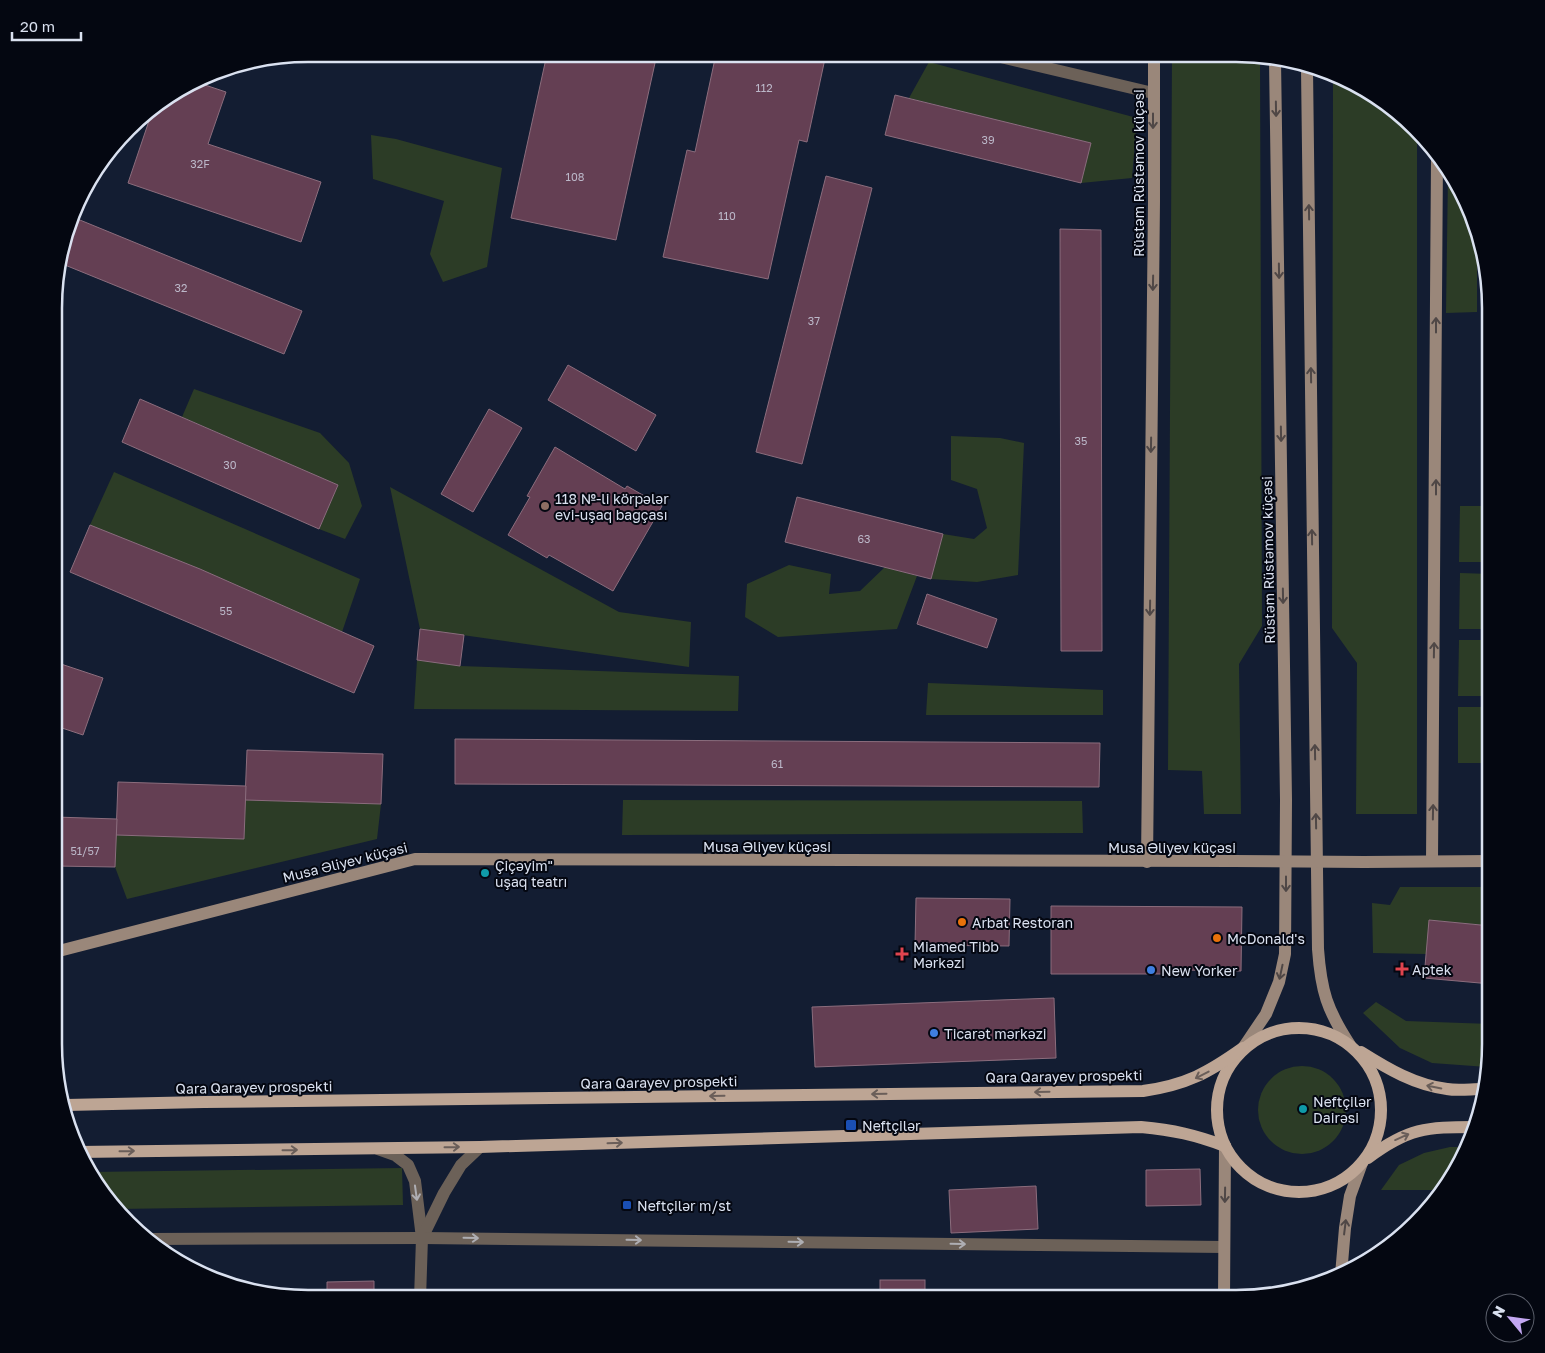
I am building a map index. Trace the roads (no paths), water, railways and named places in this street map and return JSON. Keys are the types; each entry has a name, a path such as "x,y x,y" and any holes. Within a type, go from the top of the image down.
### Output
{"main road":[{"path":"1468,1127 1428,1128 1406,1134 1385,1145 1344,1178 1324,1188 1301,1192 1278,1190 1257,1181 1239,1167 1225,1146 1216,1115 1218,1092 1226,1070 1243,1048 1268,1033 1296,1027 1325,1031 1402,1076 1426,1086 1449,1090 1478,1089"},
{"path":"1350,1045 1368,1066 1379,1090 1381,1115 1375,1140 1362,1163"},
{"name":"Qara Qarayev prospekti","path":"70,1105 1143,1091 1168,1088 1192,1080 1243,1048"},
{"path":"87,1152 480,1147 1141,1127 1171,1129 1225,1146"}],"street":[{"path":"1022,62 1153,93"},
{"name":"Rüstəm Rüstəmov küçəsi","path":"1147,862 1154,62"},
{"name":"Rüstəm Rüstəmov küçəsi","path":"1243,1048 1266,1014 1279,982 1284,954 1286,923 1276,66"},
{"path":"1307,73 1318,949 1319,971 1324,997 1334,1021 1350,1045"},
{"path":"1432,861 1437,166"},
{"name":"Musa Əliyev küçəsi","path":"62,950 415,859 1147,862 1482,861"},
{"path":"1224,1290 1225,1146"},
{"path":"422,1238 444,1193 461,1165 480,1147"},
{"path":"376,1148 395,1155 408,1165 415,1181 422,1238 420,1290"},
{"path":"1343,1267 1345,1228 1350,1196 1362,1163"},
{"path":"156,1238 422,1238 1224,1247"}],"place":[{"name":"118 №-li körpələr evi-uşaq bağçası","path":"545,506"},
{"name":"Çiçəyim\" uşaq teatrı","path":"485,873"},
{"name":"Arbat Restoran","path":"962,922"},
{"name":"McDonald's","path":"1217,938"},
{"name":"Miamed Tibb Mərkəzi","path":"902,954"},
{"name":"Aptek","path":"1402,969"},
{"name":"New Yorker","path":"1151,970"},
{"name":"Ticarət mərkəzi","path":"934,1033"},
{"name":"Neftçilər Dairəsi","path":"1303,1109"},
{"name":"Neftçilər","path":"851,1125"},
{"name":"Neftçilər m/st","path":"627,1205"}]}
